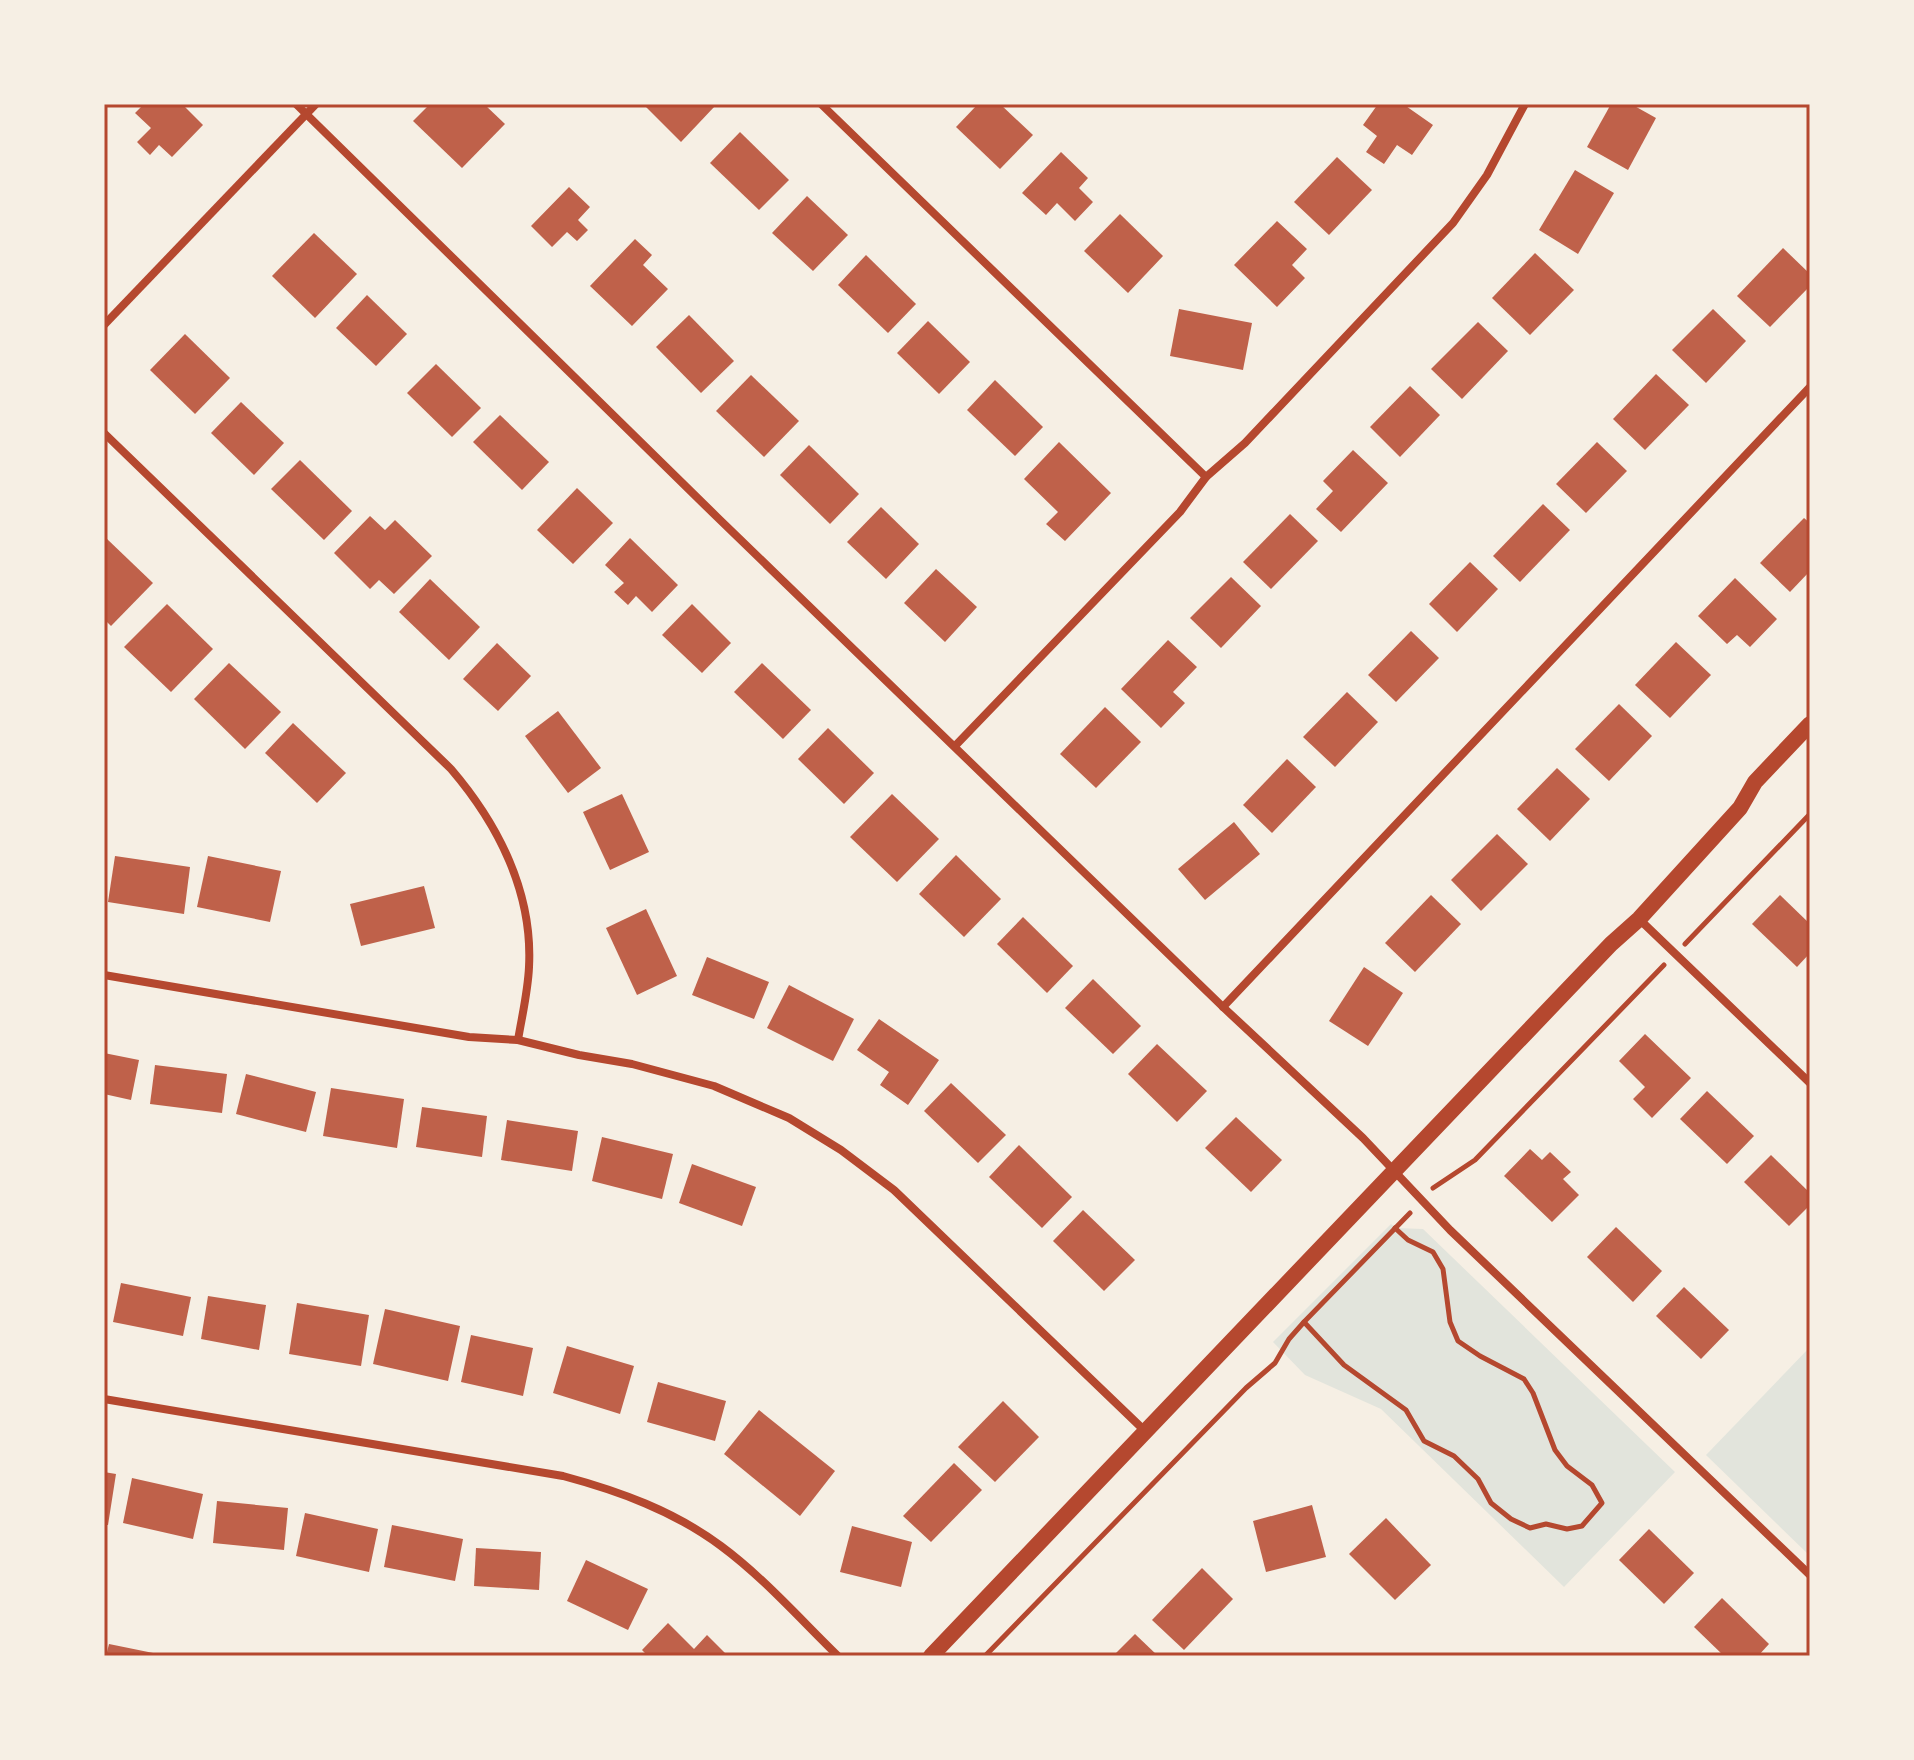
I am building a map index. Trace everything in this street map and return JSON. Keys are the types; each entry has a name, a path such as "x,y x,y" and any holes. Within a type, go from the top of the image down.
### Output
{"main road":[{"path":"931,1656 1611,944 1639,919 1740,808 1755,782 1810,724"}],"street":[{"path":"296,104 1223,1007 1363,1138 1450,1230 1810,1575"},
{"path":"104,325 316,104"},
{"path":"821,104 1206,477"},
{"path":"955,746 1180,512 1206,477 1245,443 1453,223 1487,175 1525,104"},
{"path":"1223,1007 1810,387"},
{"path":"104,433 451,769 485,813 511,861 526,915 529,968 518,1040"},
{"path":"1639,919 1810,1083"},
{"path":"104,975 469,1037 518,1040 632,1064 714,1086 789,1118 841,1150 894,1190 1145,1431"},
{"path":"104,1399 563,1476 607,1488 667,1512 720,1545 838,1656"}],"path":[{"path":"1438,1183 1475,1160 1810,814"},
{"path":"985,1656 1246,1388 1275,1363 1289,1339 1304,1322 1395,1228 1408,1240 1433,1252 1443,1269 1450,1322 1458,1341 1524,1379 1533,1393 1555,1450 1567,1466 1592,1485 1602,1503 1582,1526 1567,1529 1546,1524 1530,1528 1511,1519 1491,1503 1478,1479 1454,1456 1424,1441 1406,1410 1344,1365 1304,1322"}],"shaded area":[{"path":"1391,1224 1396,1228 1423,1229 1675,1472 1564,1587 1381,1409 1305,1375 1273,1342"},
{"path":"1810,1347 1810,1556 1706,1455"}],"building":[{"path":"144,104 182,104 203,125 172,157 159,145 150,155 137,142 151,128 135,113"},
{"path":"430,104 484,104 505,124 462,168 413,121"},
{"path":"643,104 713,104 715,106 681,142"},
{"path":"978,104 1000,104 1033,135 1000,169 956,127"},
{"path":"1378,104 1403,104 1433,125 1412,155 1397,145 1384,164 1366,152 1377,136 1363,125"},
{"path":"1611,104 1631,104 1656,118 1628,170 1587,147"},
{"path":"740,132 789,180 759,210 710,163"},
{"path":"1061,152 1088,178 1079,188 1093,202 1075,221 1057,203 1046,215 1022,193"},
{"path":"1337,157 1372,190 1329,235 1294,202"},
{"path":"1575,170 1614,193 1578,254 1539,230"},
{"path":"569,187 590,207 578,220 588,230 577,241 567,232 552,247 531,226"},
{"path":"807,196 848,235 813,271 772,233"},
{"path":"1120,214 1163,256 1128,293 1084,251"},
{"path":"1277,221 1307,249 1292,265 1305,278 1277,307 1234,265"},
{"path":"314,233 357,274 315,318 272,276"},
{"path":"635,239 652,255 643,265 668,289 632,326 590,286"},
{"path":"1783,248 1810,274 1810,286 1770,327 1737,296"},
{"path":"1535,253 1574,290 1530,335 1492,298"},
{"path":"866,255 916,304 888,333 838,285"},
{"path":"367,295 407,334 376,366 336,328"},
{"path":"1179,309 1252,323 1243,370 1170,356"},
{"path":"1713,309 1746,341 1706,383 1672,350"},
{"path":"689,315 734,361 701,393 656,347"},
{"path":"928,321 970,362 939,394 897,353"},
{"path":"1478,322 1508,351 1462,399 1431,369"},
{"path":"185,334 230,378 195,414 150,370"},
{"path":"436,364 481,408 452,437 407,393"},
{"path":"1656,374 1689,405 1645,450 1613,419"},
{"path":"751,375 799,421 764,457 716,411"},
{"path":"995,380 1043,427 1015,456 967,410"},
{"path":"1410,386 1440,415 1400,457 1370,427"},
{"path":"241,402 284,443 254,475 211,433"},
{"path":"500,415 549,462 522,490 473,442"},
{"path":"1059,442 1111,493 1065,541 1046,524 1058,512 1024,479"},
{"path":"1597,442 1627,471 1586,513 1556,484"},
{"path":"809,445 859,494 830,524 780,475"},
{"path":"1353,450 1388,483 1341,532 1316,509 1333,491 1323,481"},
{"path":"300,460 352,511 324,540 271,489"},
{"path":"577,488 613,523 573,564 537,530"},
{"path":"1543,504 1570,530 1520,582 1493,556"},
{"path":"881,507 919,544 886,579 847,542"},
{"path":"1290,514 1318,541 1271,589 1243,562"},
{"path":"370,516 385,530 395,520 432,556 394,594 379,580 370,589 334,553"},
{"path":"1804,518 1810,523 1810,571 1790,592 1760,563"},
{"path":"106,538 153,583 111,626 104,619"},
{"path":"630,538 678,585 652,612 636,596 628,605 614,592 624,583 605,565"},
{"path":"1470,562 1498,589 1457,632 1429,604"},
{"path":"936,569 977,607 945,642 904,603"},
{"path":"1231,577 1261,606 1221,648 1190,618"},
{"path":"1735,578 1777,619 1750,647 1737,635 1727,644 1698,616"},
{"path":"430,579 480,627 449,660 399,612"},
{"path":"167,604 213,649 171,692 124,647"},
{"path":"692,604 731,643 702,673 662,635"},
{"path":"1411,631 1439,658 1396,702 1368,675"},
{"path":"1168,640 1197,667 1173,692 1185,703 1161,728 1121,689"},
{"path":"1676,642 1711,675 1670,718 1635,685"},
{"path":"497,643 531,676 498,711 463,679"},
{"path":"229,663 281,712 245,749 194,699"},
{"path":"762,663 811,710 783,739 734,692"},
{"path":"1347,692 1378,722 1335,767 1303,737"},
{"path":"1619,704 1652,736 1609,781 1575,749"},
{"path":"1105,707 1141,742 1096,788 1060,754"},
{"path":"558,711 601,768 568,793 525,736"},
{"path":"293,723 346,773 317,803 265,753"},
{"path":"828,728 874,773 844,804 798,759"},
{"path":"1287,759 1316,787 1272,833 1243,805"},
{"path":"1557,768 1590,799 1550,841 1517,809"},
{"path":"622,794 649,852 610,870 583,812"},
{"path":"892,794 939,839 897,882 850,837"},
{"path":"1234,822 1260,854 1205,900 1178,869"},
{"path":"1497,834 1528,864 1481,911 1451,880"},
{"path":"956,855 1001,899 964,937 919,894"},
{"path":"115,856 190,867 184,914 108,902"},
{"path":"208,856 281,871 270,922 197,907"},
{"path":"424,886 435,928 361,946 350,904"},
{"path":"1431,895 1461,924 1415,972 1385,943"},
{"path":"1780,895 1810,924 1810,953 1797,967 1752,924"},
{"path":"646,909 677,976 637,995 606,928"},
{"path":"1023,917 1073,966 1047,993 997,944"},
{"path":"707,957 769,982 754,1019 692,995"},
{"path":"1364,967 1403,993 1368,1046 1329,1021"},
{"path":"1093,979 1141,1026 1113,1054 1065,1008"},
{"path":"789,985 854,1019 833,1061 767,1028"},
{"path":"879,1019 939,1060 908,1105 880,1085 889,1072 857,1050"},
{"path":"1645,1034 1691,1078 1652,1118 1633,1099 1645,1087 1619,1061"},
{"path":"1157,1044 1207,1091 1177,1122 1128,1074"},
{"path":"104,1053 139,1060 131,1100 104,1094"},
{"path":"155,1065 227,1074 222,1113 150,1104"},
{"path":"246,1074 316,1092 306,1132 236,1114"},
{"path":"951,1083 1006,1135 978,1163 924,1111"},
{"path":"331,1088 404,1099 397,1148 323,1136"},
{"path":"1707,1091 1754,1136 1727,1164 1680,1119"},
{"path":"422,1107 487,1116 482,1157 416,1147"},
{"path":"1236,1117 1282,1160 1251,1192 1205,1148"},
{"path":"507,1120 578,1131 572,1171 501,1160"},
{"path":"602,1137 673,1154 662,1199 592,1181"},
{"path":"1019,1145 1072,1197 1042,1228 989,1177"},
{"path":"1530,1149 1542,1160 1550,1152 1571,1172 1563,1179 1579,1195 1552,1222 1504,1176"},
{"path":"1771,1155 1810,1193 1810,1205 1789,1226 1744,1182"},
{"path":"692,1164 756,1187 742,1226 679,1203"},
{"path":"1083,1210 1135,1260 1104,1291 1053,1241"},
{"path":"1616,1227 1662,1271 1633,1302 1587,1257"},
{"path":"121,1283 191,1297 183,1336 113,1322"},
{"path":"1684,1287 1729,1330 1701,1359 1656,1316"},
{"path":"208,1296 266,1305 259,1350 201,1339"},
{"path":"297,1303 369,1315 361,1366 289,1354"},
{"path":"385,1309 460,1326 448,1381 373,1364"},
{"path":"471,1335 533,1348 523,1396 461,1382"},
{"path":"567,1346 634,1366 620,1414 553,1393"},
{"path":"658,1382 726,1401 715,1441 647,1422"},
{"path":"1003,1401 1039,1437 995,1482 958,1447"},
{"path":"759,1410 835,1471 800,1516 724,1454"},
{"path":"954,1463 982,1490 931,1542 903,1516"},
{"path":"104,1472 116,1474 108,1525 104,1525"},
{"path":"132,1478 203,1494 193,1539 123,1523"},
{"path":"217,1501 288,1508 284,1550 213,1543"},
{"path":"1312,1505 1326,1557 1266,1572 1253,1521"},
{"path":"305,1513 378,1529 369,1572 296,1556"},
{"path":"1386,1518 1431,1565 1395,1600 1349,1554"},
{"path":"392,1525 463,1539 455,1581 384,1567"},
{"path":"852,1526 912,1542 901,1587 840,1572"},
{"path":"1649,1529 1694,1573 1664,1604 1619,1560"},
{"path":"476,1548 541,1552 539,1590 474,1586"},
{"path":"586,1560 648,1589 628,1630 567,1601"},
{"path":"1202,1568 1233,1599 1184,1650 1152,1620"},
{"path":"1722,1598 1769,1644 1758,1656 1724,1656 1694,1627"},
{"path":"668,1623 694,1649 707,1635 728,1656 648,1656 642,1650"},
{"path":"1135,1634 1158,1656 1113,1656"},
{"path":"109,1644 163,1655 163,1656 106,1656"}]}
